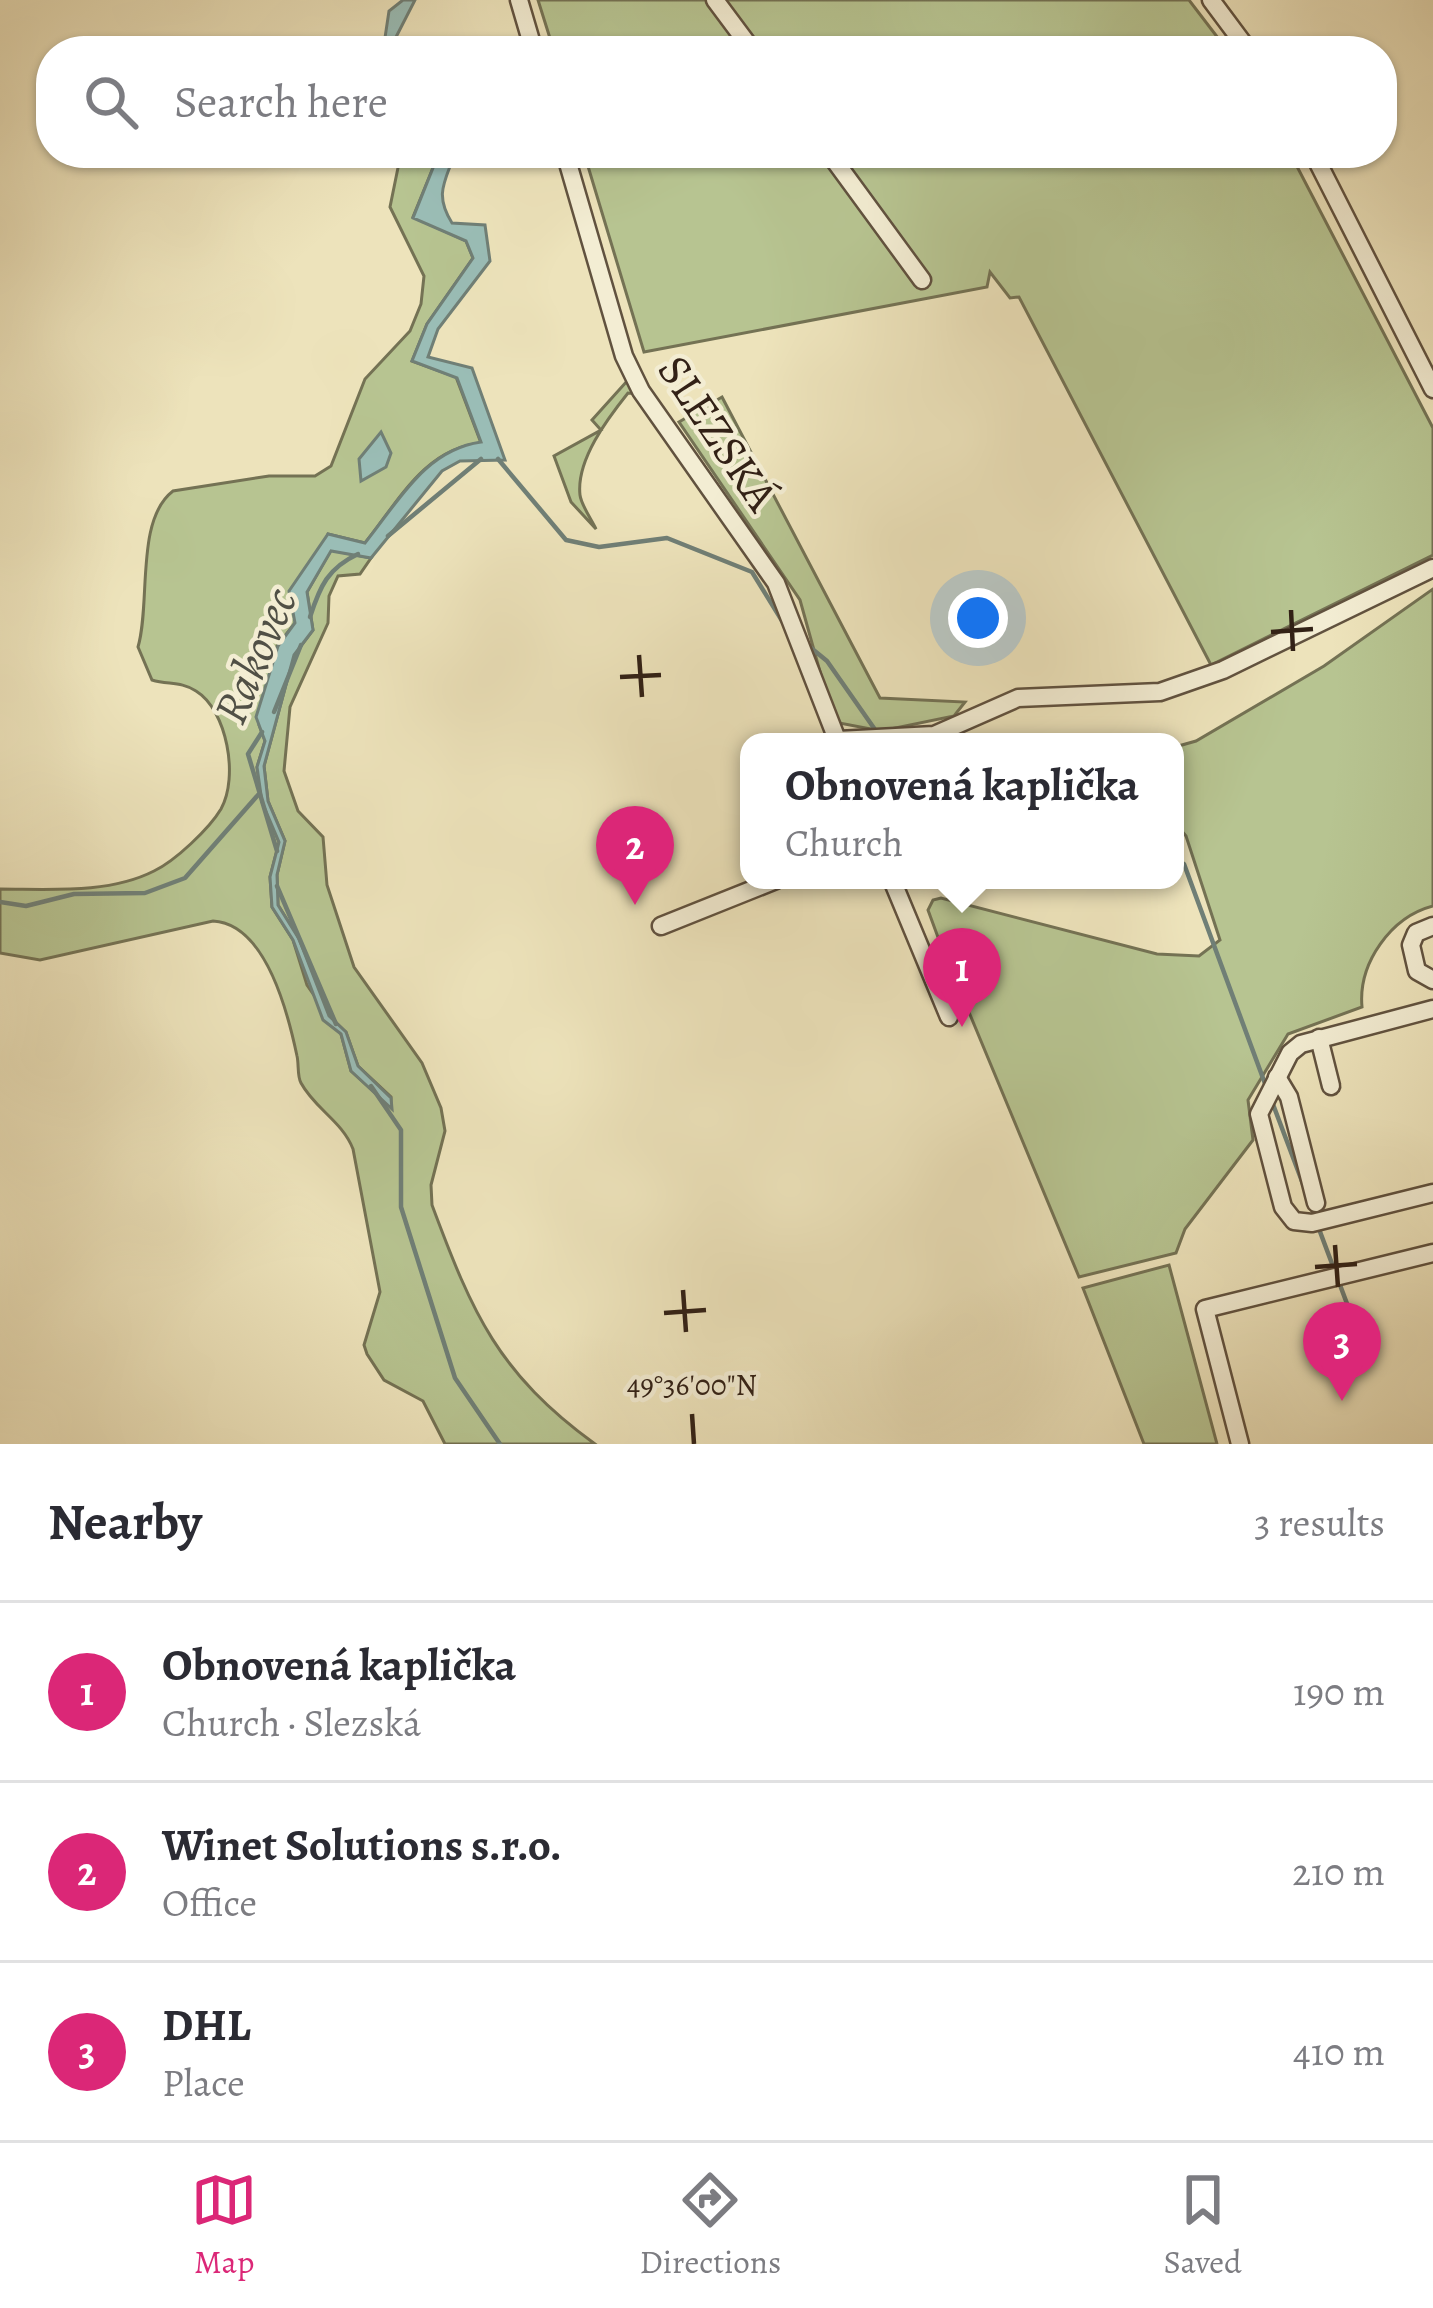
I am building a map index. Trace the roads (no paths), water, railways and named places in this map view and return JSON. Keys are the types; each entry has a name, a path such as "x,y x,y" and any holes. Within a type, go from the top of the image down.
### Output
{"street":[{"path":"519,0 530,36"},
{"path":"716,0 742,36"},
{"path":"1211,0 1238,36"},
{"name":"SLEZSKÁ","path":"569,168 624,356 641,391 776,583 835,733"},
{"path":"840,168 922,280"},
{"path":"1321,168 1433,389"},
{"path":"939,733 1018,698 1160,692 1223,670 1433,568"},
{"path":"661,926 754,889"},
{"path":"896,889 949,1017"},
{"path":"1433,926 1416,933 1411,945 1417,971 1433,980"},
{"path":"1433,1010 1295,1048 1259,1114 1283,1208 1294,1221 1312,1223 1433,1193"},
{"path":"1319,1038 1331,1086"},
{"path":"1276,1076 1289,1097 1316,1203"},
{"path":"1240,1444 1205,1309 1433,1253"}],"water":[{"path":"403,0 415,0 397,36 385,36 389,11"},
{"path":"433,168 450,168 443,204 452,223 485,225 490,261 438,329 428,357 472,368 505,460 460,461 442,471 371,558 331,551 307,592 313,630 294,655 264,766 268,801 285,841 277,875 278,905 299,939 329,1016 346,1032 358,1066 391,1098 392,1109 351,1071 341,1034 323,1020 293,940 272,907 270,877 279,842 262,802 257,767 265,741 256,717 278,646 295,623 289,591 328,534 365,543 429,466 461,447 481,442 457,378 412,361 427,324 473,258 466,241 413,218"},
{"path":"381,432 391,453 386,467 361,481 359,459"}],"waterway":[{"name":"Rakovec","path":"388,536 481,459"},
{"path":"498,459 566,540 599,547 667,538 752,572 784,624"},
{"name":"Rakovec","path":"310,617 326,579 358,554"},
{"path":"805,643 827,661 876,731"},
{"name":"Rakovec","path":"274,712 301,645"},
{"name":"Rakovec","path":"262,732 248,754 277,851"},
{"path":"0,902 26,906 74,894 145,893 185,878 258,795"},
{"path":"1184,864 1267,1089"},
{"name":"Rakovec","path":"277,886 336,1024"},
{"name":"Rakovec","path":"371,1086 401,1130 401,1207 455,1378 500,1444"},
{"path":"1271,1099 1303,1184"},
{"path":"1319,1229 1355,1325"}],"place":[{"name":"Winet Solutions s.r.o.","path":"635,905"},
{"name":"Obnovená kaplička","path":"962,1027"},
{"name":"DHL","path":"1342,1401"}]}
